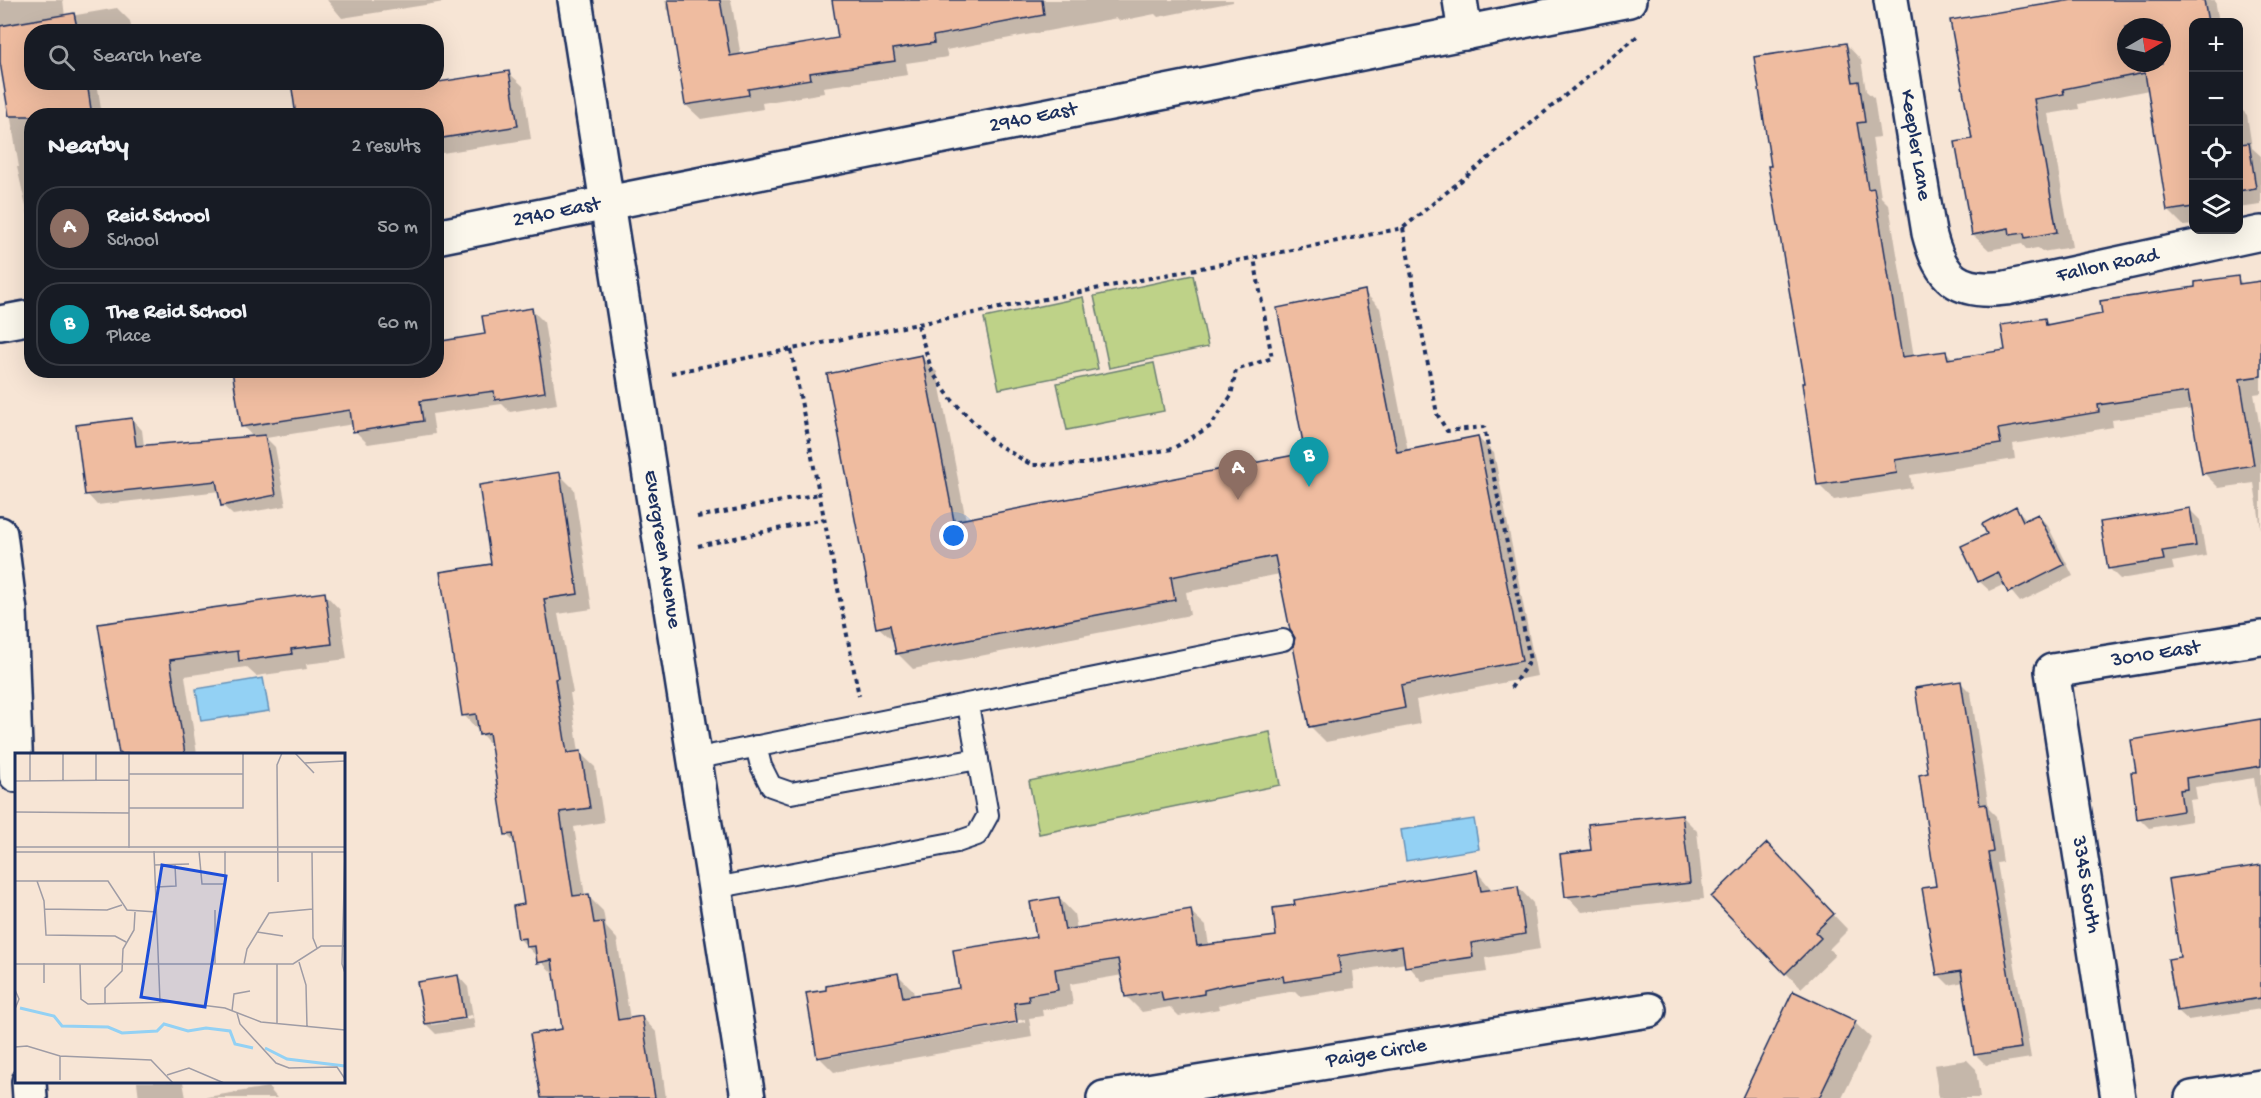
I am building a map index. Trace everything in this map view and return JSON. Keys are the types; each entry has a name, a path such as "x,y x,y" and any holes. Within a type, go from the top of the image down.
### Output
{"street":[{"name":"Evergreen Avenue","path":"574,0 748,1098"},
{"path":"1460,0 1465,33"},
{"name":"2940 East","path":"444,235 1629,0"},
{"name":"Keepler Lane","path":"1891,0 1929,233 1938,262 1956,284"},
{"name":"Fallon Road","path":"1956,284 1981,290 2006,288 2261,233"},
{"path":"0,323 24,318"},
{"path":"0,534 10,611 15,753"},
{"name":"3010 East","path":"2052,671 2261,638"},
{"name":"3345 South","path":"2052,671 2118,1098"},
{"name":"Paige Circle","path":"1104,1098 1649,1010"},
{"path":"29,1083 30,1098"},
{"path":"2192,1098 2261,1087"}],"lane":[{"path":"694,759 1283,640"},
{"path":"715,888 957,842 976,835 988,816 968,705"},
{"path":"756,746 760,766 771,786 791,793 978,759"}],"path":[{"path":"634,380 1403,228 1642,33"},
{"path":"1403,228 1437,414 1448,431 1484,427 1530,660 1509,691"},
{"path":"918,325 932,372 951,399 993,442 1032,465 1083,464 1172,449 1211,426 1231,396 1236,370 1272,358 1254,258"},
{"path":"791,350 865,725"},
{"path":"697,517 819,494"},
{"path":"662,553 824,519"}],"green space":[{"path":"1193,275 1208,347 1109,368 1094,296"},
{"path":"1083,297 1098,369 999,389 984,318"},
{"path":"1154,363 1164,411 1067,430 1057,383"},
{"path":"1270,732 1280,785 1039,834 1029,781"}],"water":[{"path":"263,678 269,711 201,721 196,689"},
{"path":"1474,819 1479,849 1406,861 1401,830"}],"building":[{"path":"668,0 720,0 730,56 838,38 832,0 1042,0 1044,15 933,36 934,43 893,49 895,61 810,73 811,79 748,89 749,95 685,105"},
{"path":"2072,0 2204,0 2207,18 2189,18 2189,208 2167,211 2145,73 2063,89 2064,94 2034,99 2057,232 2025,238 2024,233 2010,235 2009,228 1972,235 1955,142 1972,139 1950,20"},
{"path":"74,13 76,24 24,24 24,90 88,90 91,108 24,108 24,116 9,116 0,62 0,26"},
{"path":"1846,43 1853,82 1859,81 1865,122 1857,123 1868,189 1874,188 1902,357 1946,351 1948,359 2005,350 2001,325 2045,318 2046,325 2102,314 2100,301 2195,287 2195,282 2238,276 2239,284 2261,281 2261,376 2240,379 2254,465 2202,474 2188,392 2098,405 2099,412 1998,429 2001,444 1895,460 1897,473 1817,485 1802,383 1805,383 1768,166 1771,166 1754,57"},
{"path":"509,71 518,126 444,138 444,108 295,108 292,90 444,90 444,81"},
{"path":"2249,143 2256,188 2243,190 2243,144"},
{"path":"1365,290 1397,452 1478,436 1522,661 1401,685 1405,708 1309,727 1293,646 1295,638 1290,630 1275,556 1171,577 1175,600 896,654 890,625 876,628 827,374 922,355 954,521 1305,453 1277,308"},
{"path":"532,308 545,392 495,400 494,391 420,401 423,421 353,432 350,410 241,427 233,378 444,378 444,341 485,334 482,316"},
{"path":"132,418 136,446 265,435 276,495 221,506 216,481 85,495 76,425"},
{"path":"560,472 578,594 544,599 558,678 555,679 567,753 581,751 590,808 560,812 573,896 589,894 594,923 603,922 618,1020 642,1016 655,1098 541,1098 530,1034 562,1029 552,960 537,963 535,946 526,947 525,938 518,939 513,906 524,904 513,834 505,835 489,733 479,735 476,714 462,716 440,572 491,564 479,485"},
{"path":"2016,506 2023,521 2038,514 2064,565 2008,593 1998,572 1978,582 1961,546 1987,534 1982,524"},
{"path":"2190,508 2196,546 2162,551 2164,560 2108,569 2100,522"},
{"path":"325,592 332,644 291,649 292,654 239,661 238,651 170,660 185,753 119,753 98,624"},
{"path":"1961,681 1980,805 1986,804 1993,852 1988,853 2021,1048 1974,1055 1961,971 1937,975 1922,888 1936,886 1919,775 1928,773 1915,688"},
{"path":"2261,719 2261,766 2186,778 2187,789 2180,790 2183,811 2137,819 2131,772 2136,772 2131,740"},
{"path":"1682,814 1690,883 1565,897 1560,854 1591,850 1588,824"},
{"path":"1767,843 1834,914 1815,932 1821,938 1785,974 1711,897"},
{"path":"2261,865 2261,998 2177,1011 2168,959 2180,957 2168,879"},
{"path":"1477,870 1481,891 1518,886 1525,934 1471,943 1473,957 1405,967 1402,946 1338,956 1341,973 1284,982 1283,976 1226,985 1204,990 1204,994 1163,1001 1161,991 1125,997 1118,959 1055,969 1058,990 1028,995 1029,1001 1014,1003 1017,1022 817,1058 806,993 826,990 826,986 898,973 903,997 959,988 953,950 1036,937 1030,902 1059,897 1065,930 1191,909 1197,946 1276,936 1273,908 1295,905 1294,900"},
{"path":"458,975 465,1018 425,1024 417,982"},
{"path":"1793,991 1856,1021 1819,1098 1742,1098"}],"place":[{"name":"The Reid School","path":"1309,487"},
{"name":"Reid School","path":"1238,500"}]}
